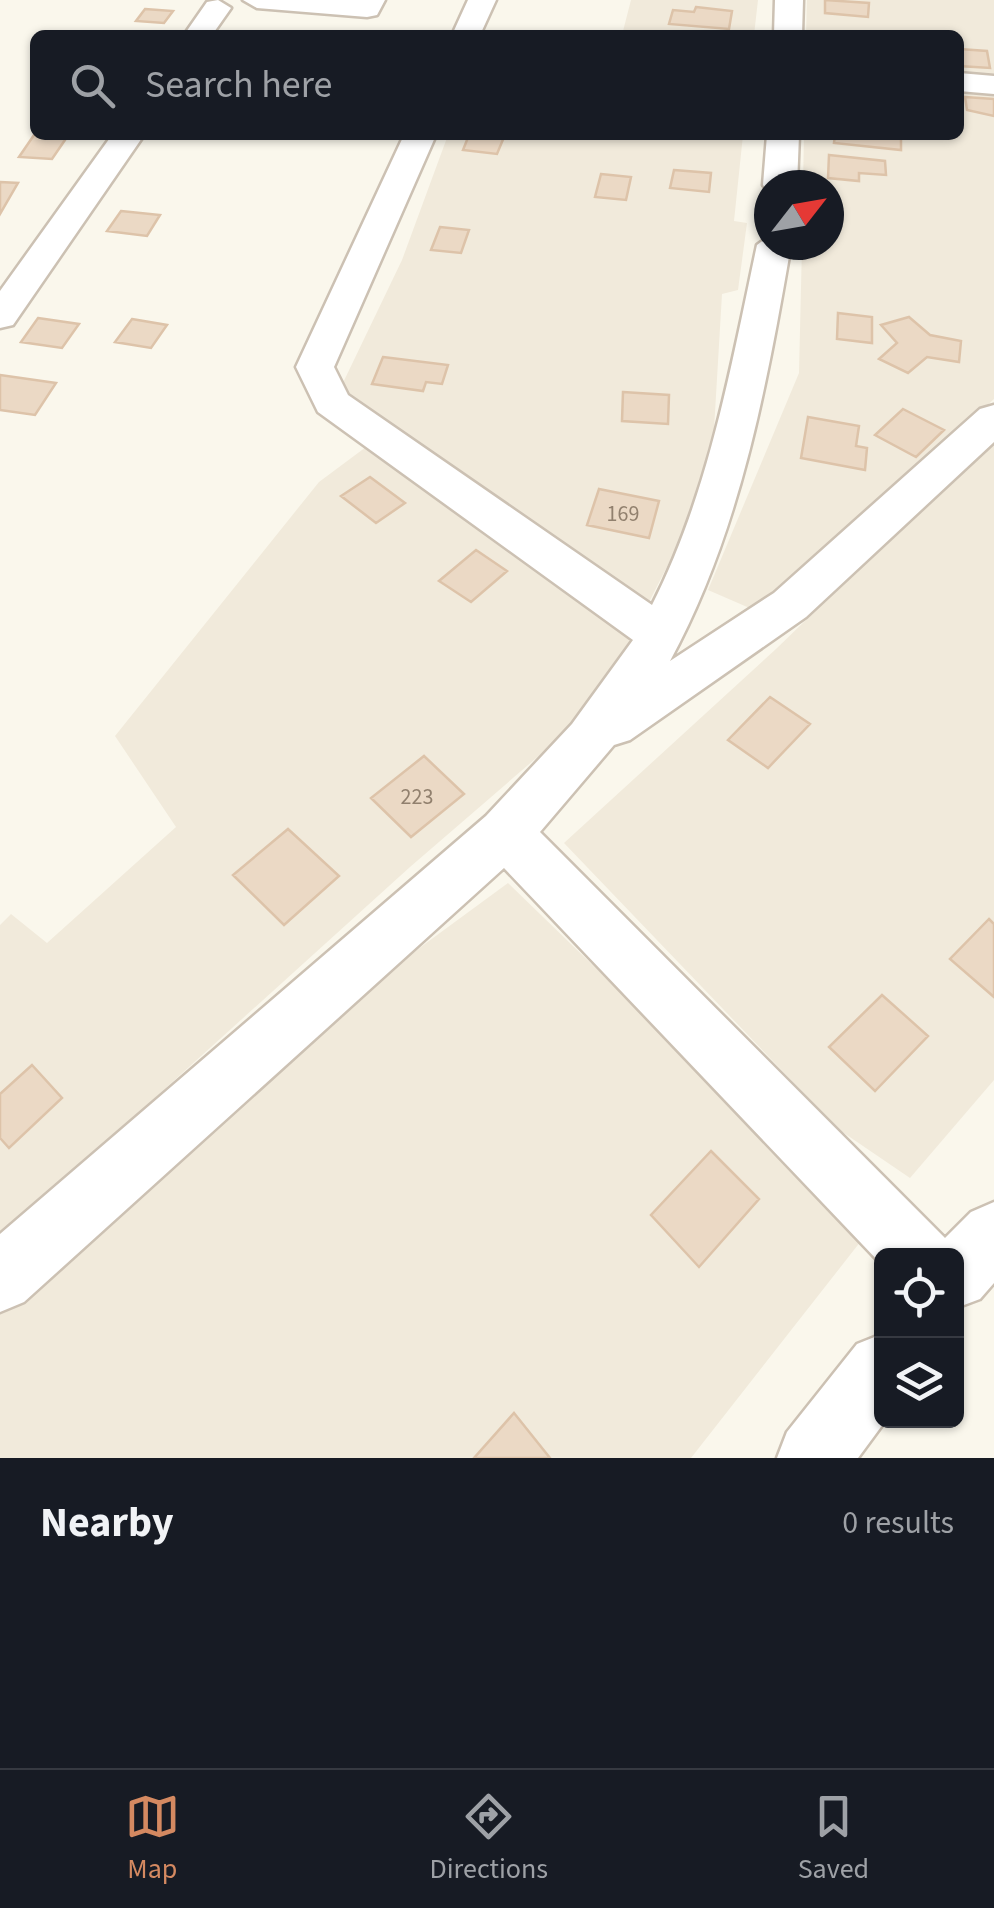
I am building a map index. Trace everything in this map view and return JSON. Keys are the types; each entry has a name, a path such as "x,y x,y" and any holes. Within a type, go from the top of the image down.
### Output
{"street":[{"path":"257,0 367,9 372,0"},
{"path":"468,30 482,0"},
{"path":"788,30 789,0"},
{"path":"202,30 218,8"},
{"path":"964,82 994,85"},
{"path":"0,317 124,140"},
{"path":"418,140 315,366 320,379 332,403 661,635"},
{"path":"781,170 782,140"},
{"path":"0,1278 506,832 591,739 661,635 711,516 755,343 771,260"},
{"path":"591,739 790,605 994,419"},
{"path":"506,832 911,1248"},
{"path":"964,1267 994,1235"},
{"path":"812,1458 874,1379"}],"shaded area":[{"path":"631,0 758,0 755,30 623,30"},
{"path":"807,0 994,0 994,77 964,74 964,30 806,30"},
{"path":"964,91 994,94 994,399 761,613 708,590 799,373 802,260 844,260 844,170 803,170 804,140 964,140"},
{"path":"446,140 742,140 734,221 747,223 738,290 722,294 711,480 646,608 340,389 402,260"},
{"path":"994,438 994,1080 910,1178 838,1129 564,843 776,649"},
{"path":"366,447 635,638 608,696 410,867 0,1238 0,925 11,914 47,943 176,827 115,736 319,482"},
{"path":"508,883 868,1232 691,1458 0,1458 0,1312 384,974"}],"building":[{"path":"825,0 869,3 868,17 825,13"},
{"path":"696,7 732,11 729,29 669,24 673,10 694,12"},
{"path":"145,9 173,11 164,23 136,21"},
{"path":"964,49 987,51 990,68 964,66"},
{"path":"965,97 994,99 994,116 967,110"},
{"path":"31,140 65,140 52,159 19,157"},
{"path":"467,140 503,140 497,154 463,150"},
{"path":"901,140 901,150 834,143"},
{"path":"829,155 885,161 886,175 859,173 859,181 844,180 844,170 828,170"},
{"path":"674,170 711,173 709,192 670,188"},
{"path":"601,174 631,177 626,200 595,197"},
{"path":"0,182 18,183 0,214"},
{"path":"121,211 160,215 147,236 107,231"},
{"path":"440,227 469,230 461,253 431,250"},
{"path":"838,313 872,317 872,343 837,339"},
{"path":"909,317 930,335 961,341 959,362 927,357 908,373 879,359 897,343 881,325"},
{"path":"38,318 79,324 62,348 21,342"},
{"path":"132,319 167,325 151,348 115,342"},
{"path":"383,357 448,365 442,384 426,382 423,391 372,384"},
{"path":"0,375 56,383 35,415 0,410"},
{"path":"623,392 669,395 668,424 622,421"},
{"path":"903,409 944,430 916,457 875,435"},
{"path":"808,417 859,426 856,446 867,448 865,470 801,458"},
{"path":"370,477 405,503 376,523 341,496"},
{"path":"599,489 659,501 649,538 587,525"},
{"path":"476,550 507,571 471,602 439,581"},
{"path":"770,697 810,724 768,768 728,740"},
{"path":"424,756 464,794 411,837 371,798"},
{"path":"288,829 339,876 284,925 233,875"},
{"path":"989,919 994,924 994,997 950,959"},
{"path":"882,995 928,1036 875,1091 829,1047"},
{"path":"32,1065 62,1098 9,1148 0,1138 0,1094"},
{"path":"711,1151 759,1199 699,1267 651,1215"},
{"path":"514,1413 550,1458 474,1458"}]}
